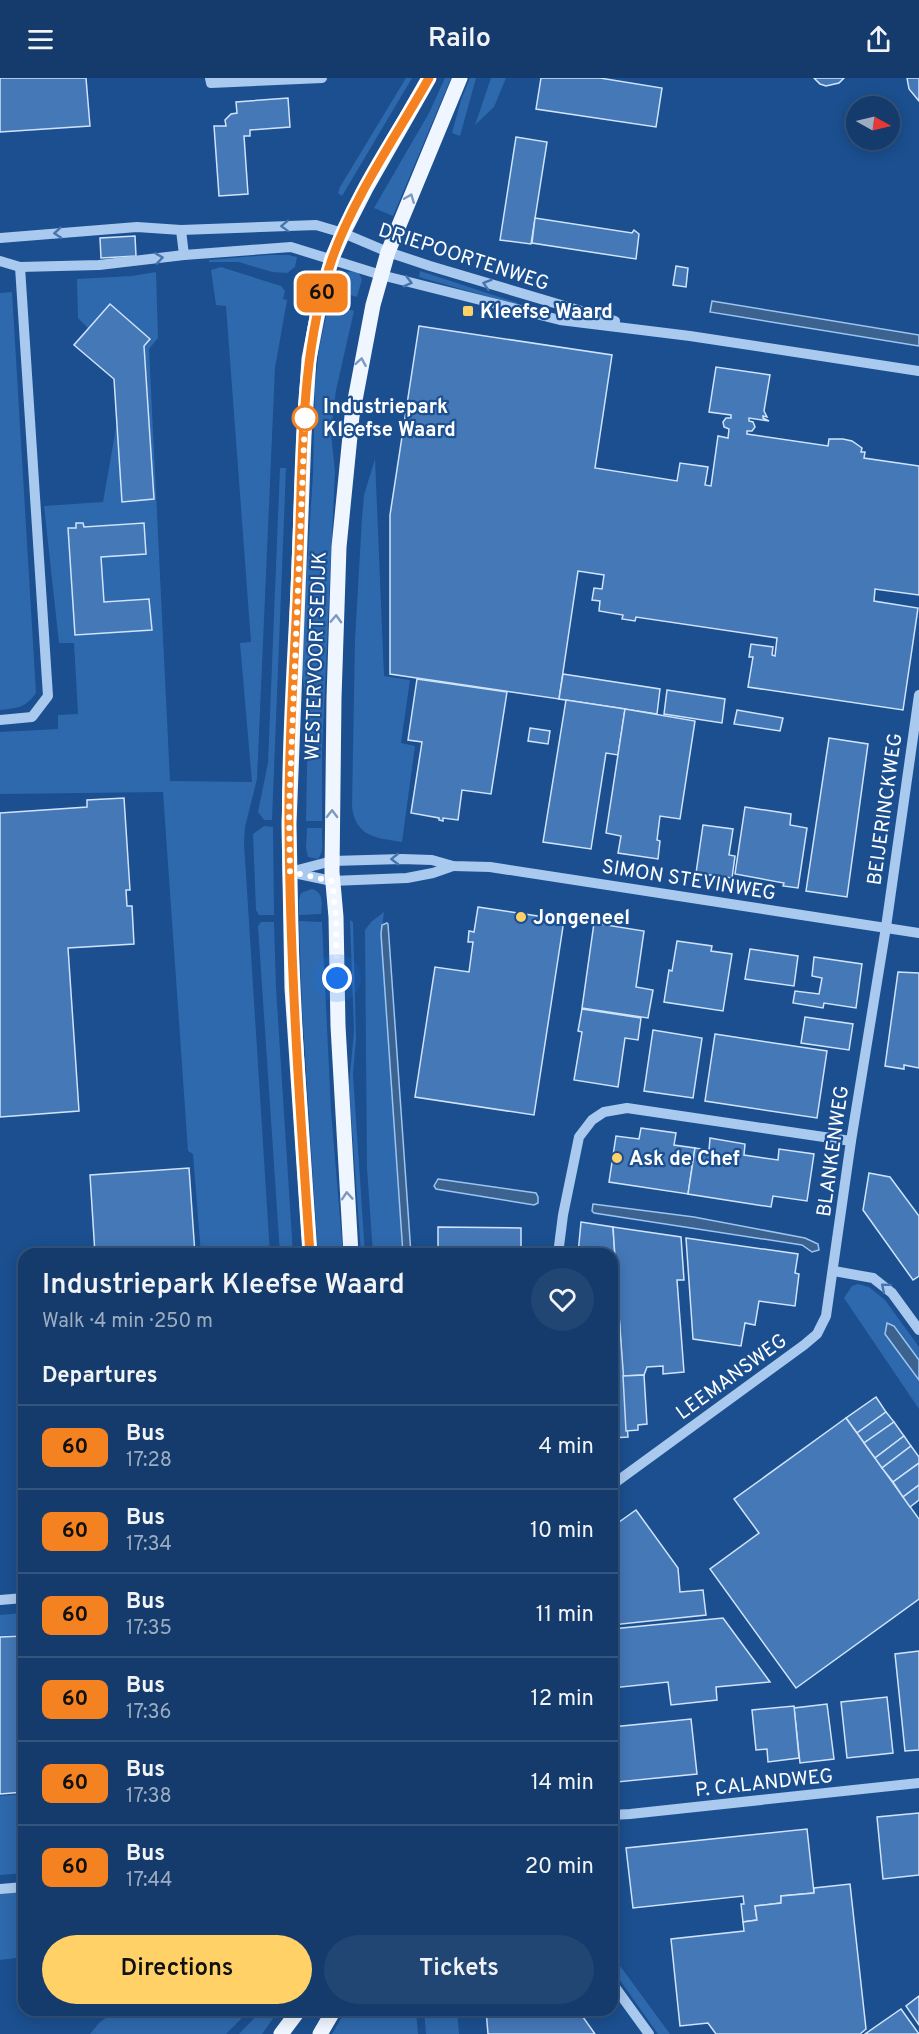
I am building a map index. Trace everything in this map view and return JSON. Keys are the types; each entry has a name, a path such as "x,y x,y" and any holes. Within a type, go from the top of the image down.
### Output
{"main road":[{"name":"WESTERVOORTSEDIJK","path":"310,1248 292,988 289,810 307,376 320,302 332,258 366,188 429,78"},
{"name":"WESTERVOORTSEDIJK","path":"351,1248 338,1026 336,917 332,881 334,698 339,547 352,416 364,344 381,275 388,252 460,78"},
{"path":"281,2034 294,2016"},
{"path":"320,2034 330,2016"}],"street":[{"path":"210,78 211,83 322,78"},
{"path":"0,238 137,227 181,230 316,225 343,233"},
{"path":"181,230 184,255"},
{"name":"DRIEPOORTENWEG","path":"343,233 388,252 644,330"},
{"path":"0,261 20,267 99,264 291,247 332,258"},
{"name":"DRIEPOORTENWEG","path":"332,258 381,275 560,320 644,330 919,371"},
{"path":"0,720 32,717 48,696 20,267"},
{"name":"BEIJERINCKWEG","path":"886,927 919,695"},
{"name":"SIMON STEVINWEG","path":"290,872 332,861 422,859 453,866 490,867 919,933"},
{"name":"SIMON STEVINWEG","path":"290,872 332,881 365,880 407,878 434,873 453,866"},
{"name":"BLANKENWEG","path":"834,1270 851,1141 886,927"},
{"path":"559,1248 562,1215 579,1137 592,1120 604,1112 627,1108 851,1141"},
{"path":"834,1270 873,1278 892,1293 919,1330"},
{"name":"LEEMANSWEG","path":"618,1481 817,1334 826,1316 834,1270"},
{"path":"0,1600 18,1598"},
{"name":"P. CALANDWEG","path":"618,1814 919,1783"},
{"path":"0,1889 18,1888"},
{"path":"618,1991 649,2034"}],"shaded area":[{"path":"406,78 412,78 342,196 338,193 340,187"},
{"path":"445,78 451,78 393,216 374,208 429,113"},
{"path":"470,78 476,78 460,136 452,133"},
{"path":"491,78 506,78 494,107 475,125"},
{"path":"268,255 297,257 295,267 287,273 272,272 239,262 209,262 209,260"},
{"path":"221,267 281,286 285,291 283,299 287,300 275,368 257,779 245,827 244,843 270,1248 201,1248 193,1154 188,1151 163,792 0,794 0,732 58,729 58,715 78,714 74,643 59,643 44,506 103,502 117,422 114,379 73,344 88,328 78,318 77,279 132,276 156,272 158,338 149,349 170,781 252,782 240,643 251,642 226,306 216,305 211,270"},
{"path":"354,271 358,272 362,279 357,297 332,289 340,276"},
{"path":"420,271 518,303 517,305 419,277"},
{"path":"12,292 36,693 21,706 0,710 0,293"},
{"path":"712,301 919,335 919,346 710,312"},
{"path":"329,303 354,311 336,390 331,432 335,472 322,752 322,821 306,821 308,719 301,663 313,474 315,387 319,349"},
{"path":"375,459 384,676 410,680 401,743 415,746 402,842 376,837 363,830 354,817 352,807 355,640 362,518 364,495"},
{"path":"280,468 286,468 272,820 264,820 258,812 268,763"},
{"path":"264,826 273,827 274,915 259,915 256,910 253,834"},
{"path":"307,828 322,828 322,848 318,859 308,857"},
{"path":"312,889 319,893 322,902 321,914 299,915 301,893"},
{"path":"384,912 381,934 403,1248 373,1248 367,1168 365,930"},
{"path":"350,920 353,922 356,1039 353,1074 365,1248 361,1248 349,1085 354,1031"},
{"path":"299,921 322,922 331,1111 342,1248 318,1248 302,1007"},
{"path":"261,922 274,922 293,1248 280,1248 258,926"},
{"path":"388,924 411,1248 403,1248 382,925"},
{"path":"438,1179 536,1193 538,1203 534,1205 436,1189 434,1186"},
{"path":"593,1204 694,1217 805,1238 818,1244 819,1250 812,1252 802,1245 594,1213"},
{"path":"858,1284 869,1287 885,1300 919,1347 919,1409 844,1298 852,1286"},
{"path":"887,1323 894,1326 919,1360 919,1380 885,1334"},
{"path":"18,1614 18,1635 0,1636 0,1615"},
{"path":"18,1794 18,1874 0,1875 0,1796"},
{"path":"18,1890 18,1958 0,1960 0,1892"},
{"path":"618,1963 670,2034 658,2034 618,1977"},
{"path":"108,2016 244,2016 226,2034 90,2034"},
{"path":"256,2016 275,2016 262,2034 239,2034"},
{"path":"342,2016 416,2016 418,2034 332,2034"},
{"path":"424,2016 458,2016 459,2034 426,2034"}],"building":[{"path":"0,78 86,78 90,126 0,132"},
{"path":"541,78 600,78 662,88 656,127 536,109"},
{"path":"814,78 844,78 839,83 826,86"},
{"path":"907,78 919,78 919,101 909,89"},
{"path":"288,98 290,127 250,130 250,136 244,136 248,194 219,196 214,126 226,126 225,120 231,114 237,113 236,102"},
{"path":"516,137 547,142 531,244 500,240"},
{"path":"535,218 632,233 634,230 639,234 636,259 532,243"},
{"path":"135,236 136,256 101,258 100,238"},
{"path":"676,266 688,268 686,287 673,285"},
{"path":"110,304 150,339 144,346 154,499 122,502 114,379 74,345"},
{"path":"419,326 612,355 595,468 677,481 680,463 708,467 705,485 711,486 718,436 728,438 729,429 724,427 723,422 726,418 731,418 731,415 709,412 716,367 770,375 764,411 767,417 763,416 769,421 749,418 755,427 752,431 747,431 747,434 828,446 829,439 843,439 852,441 862,448 861,452 865,452 864,458 919,466 919,595 875,589 874,601 918,608 903,710 748,687 753,657 749,657 751,644 773,647 772,655 775,656 777,638 636,617 635,621 622,619 623,615 599,611 600,601 592,600 594,588 602,589 604,575 578,571 559,699 390,674 390,515"},
{"path":"76,523 83,523 84,527 144,523 146,554 101,557 104,602 149,599 152,630 75,635 68,528 76,528"},
{"path":"563,674 660,689 657,714 559,699"},
{"path":"417,679 507,692 491,794 462,790 458,820 443,818 443,821 439,818 411,813 422,742 408,740"},
{"path":"667,690 725,699 722,723 664,714"},
{"path":"566,700 625,709 618,755 606,753 591,849 543,842"},
{"path":"625,709 695,721 680,819 660,816 657,840 660,841 658,859 618,853 621,836 606,833"},
{"path":"737,710 783,718 780,731 734,724"},
{"path":"530,728 550,731 548,744 528,741"},
{"path":"829,738 868,744 847,897 806,891"},
{"path":"124,798 130,890 126,890 127,906 132,906 134,944 68,948 79,1111 0,1117 0,813 87,807 87,800"},
{"path":"745,807 791,814 790,825 807,828 798,888 783,886 784,883 735,874"},
{"path":"703,825 733,829 729,855 735,856 732,878 696,873"},
{"path":"478,907 564,920 534,1115 415,1097 435,967 469,972 473,942 468,942 469,931 474,932"},
{"path":"594,923 644,931 636,987 653,990 648,1018 582,1008"},
{"path":"677,941 712,946 711,951 732,954 723,1011 664,1002"},
{"path":"750,949 798,956 794,986 745,979"},
{"path":"814,957 862,964 856,1008 824,1003 823,1008 793,1003 795,991 819,994 822,978 812,976"},
{"path":"898,972 919,973 919,1068 904,1065 904,1069 885,1066"},
{"path":"582,1009 641,1018 638,1040 625,1038 618,1087 574,1080 582,1032 578,1031"},
{"path":"805,1017 853,1024 849,1050 801,1043"},
{"path":"653,1030 702,1038 693,1098 644,1091"},
{"path":"715,1034 827,1051 817,1118 705,1101"},
{"path":"641,1128 676,1133 674,1145 695,1148 688,1194 609,1182 616,1136 639,1139"},
{"path":"710,1138 745,1144 744,1155 778,1160 779,1149 814,1154 807,1201 773,1196 771,1207 688,1194 695,1148 709,1150"},
{"path":"189,1168 195,1248 95,1248 90,1175"},
{"path":"869,1173 890,1177 919,1216 919,1276 913,1280 863,1210"},
{"path":"581,1222 613,1227 614,1248 579,1248"},
{"path":"438,1227 521,1228 521,1248 438,1248"},
{"path":"613,1227 681,1237 684,1280 677,1280 684,1372 663,1374 663,1366 647,1367 644,1375 623,1376 618,1302 618,1248 614,1248"},
{"path":"686,1238 798,1254 795,1273 799,1274 795,1306 759,1301 755,1325 745,1323 741,1346 693,1339"},
{"path":"618,1315 619,1315 628,1437 618,1438"},
{"path":"644,1375 647,1424 638,1425 638,1430 626,1431 623,1376"},
{"path":"876,1397 886,1412 857,1433 846,1418"},
{"path":"886,1412 894,1422 864,1443 857,1433"},
{"path":"846,1418 919,1519 919,1599 796,1688 710,1569 759,1533 734,1499"},
{"path":"894,1422 904,1436 875,1458 864,1443"},
{"path":"904,1436 911,1446 882,1468 875,1458"},
{"path":"911,1446 919,1457 919,1463 893,1482 882,1468"},
{"path":"919,1463 919,1485 903,1497 893,1482"},
{"path":"919,1485 919,1500 910,1507 903,1497"},
{"path":"636,1510 678,1568 680,1592 703,1590 706,1615 618,1624 618,1523"},
{"path":"723,1618 770,1682 716,1687 717,1700 671,1705 668,1682 618,1687 618,1628"},
{"path":"18,1636 18,1792 0,1794 0,1637"},
{"path":"919,1651 919,1750 905,1751 895,1654"},
{"path":"887,1697 893,1753 847,1758 841,1702"},
{"path":"827,1704 834,1759 800,1763 794,1708"},
{"path":"794,1706 799,1758 768,1762 767,1749 756,1750 752,1710"},
{"path":"691,1719 697,1774 618,1782 618,1726"},
{"path":"919,1813 919,1875 883,1879 877,1817"},
{"path":"807,1829 814,1893 781,1896 781,1903 755,1906 757,1920 743,1922 741,1904 744,1904 743,1896 633,1908 626,1848"},
{"path":"850,1884 866,2029 860,2034 716,2034 708,2023 680,2026 671,1939 744,1931 743,1922 757,1920 755,1906 781,1903 781,1896 814,1893 814,1888"},
{"path":"919,1996 919,2025 906,2006"},
{"path":"901,2009 919,2034 865,2034"},
{"path":"486,2016 582,2016 595,2034 488,2034"}],"bus line":[{"name":"60","path":"310,1248 292,988 289,824 309,359 320,302 332,258 356,206 429,78"}],"place":[{"name":"Kleefse Waard","path":"468,311"},
{"name":"Industriepark Kleefse Waard","path":"305,418"},
{"name":"Jongeneel","path":"521,917"},
{"name":"Ask de Chef","path":"617,1158"}],"route":[{"path":"305,418 289,810 290,872 332,881 336,917 337,978"}]}
